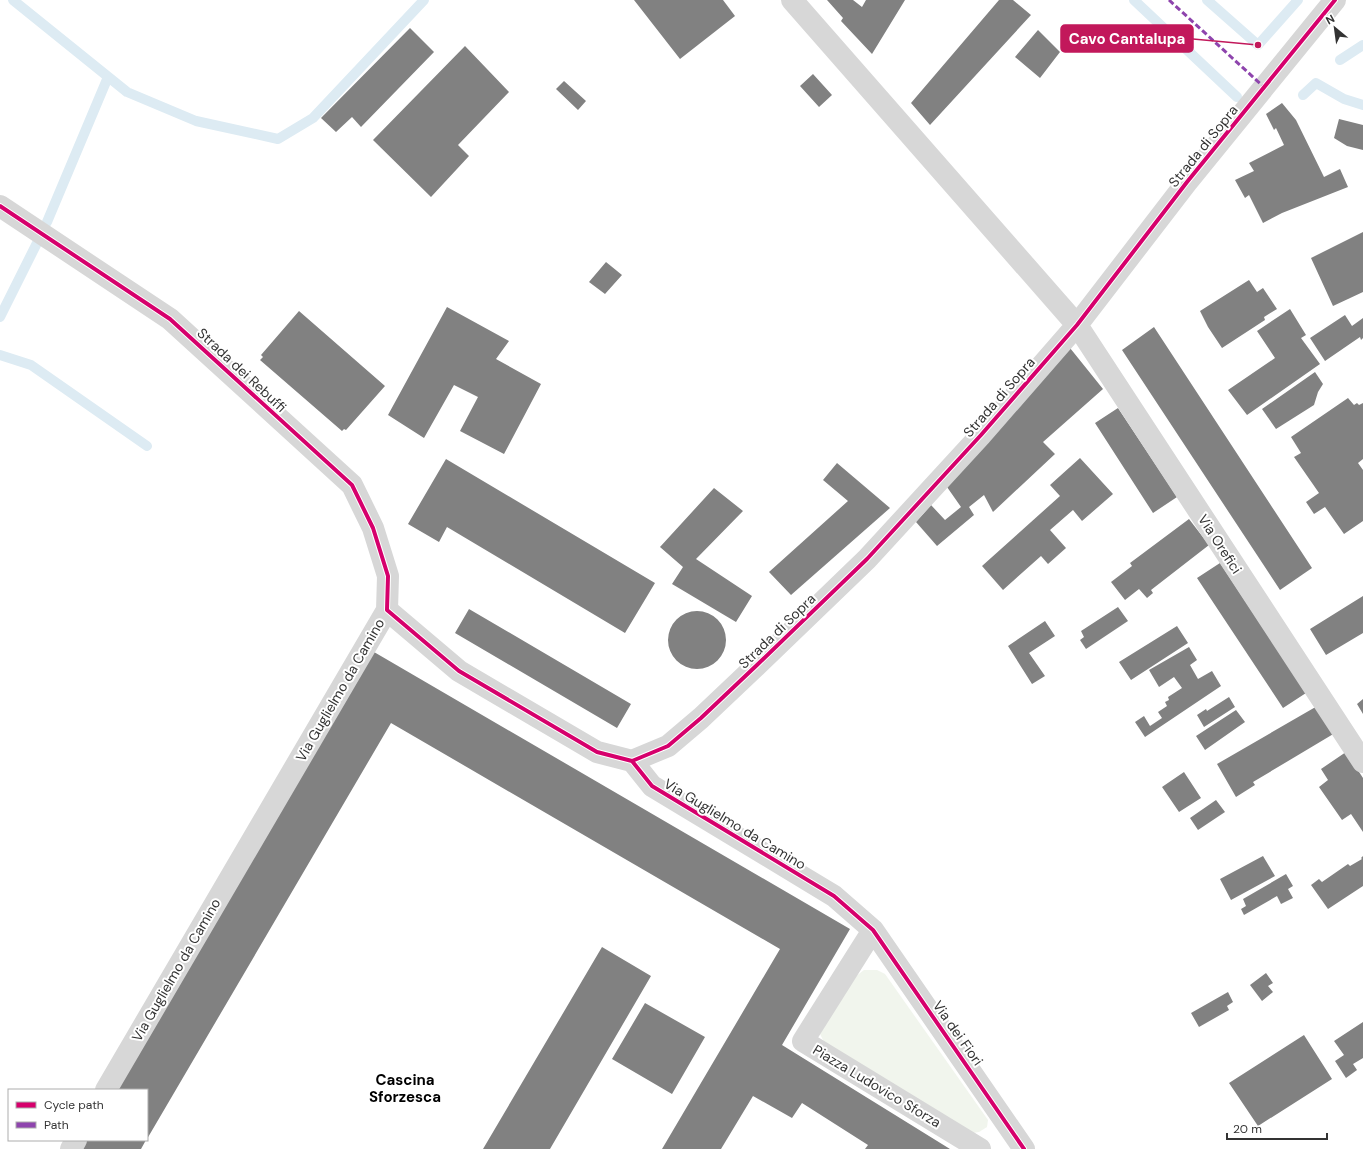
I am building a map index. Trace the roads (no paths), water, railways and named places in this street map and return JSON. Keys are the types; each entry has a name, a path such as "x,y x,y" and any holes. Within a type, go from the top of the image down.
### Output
{"street":[{"name":"Via Orefici","path":"792,0 1077,325 1363,762"},
{"name":"Strada di Sopra","path":"632,761 668,746 701,718 867,559 981,435 1077,325 1187,182 1335,0"},
{"name":"Strada dei Rebuffi","path":"0,206 170,319 352,486 373,528 388,576 387,610"},
{"name":"Via Guglielmo da Camino","path":"107,1089 387,610 459,671 597,752 632,761 652,786 834,896 873,930"},
{"name":"Piazza Ludovico Sforza","path":"873,930 803,1041 980,1149"},
{"name":"Via dei Fiori","path":"873,930 1024,1149"}],"waterway":[{"path":"13,0 127,92 196,121 278,139 313,118 424,0"},
{"path":"1134,0 1237,97"},
{"path":"1207,0 1258,45 1298,0"},
{"path":"1340,60 1363,45"},
{"path":"47,222 108,77"},
{"path":"1303,95 1316,83 1344,99 1363,105"},
{"path":"0,317 37,243"},
{"path":"0,355 31,365 147,446"}],"place":[{"name":"Cavo Cantalupa","path":"1258,45"}],"district":[{"name":"Cascina Sforzesca","path":"405,1088"}]}
